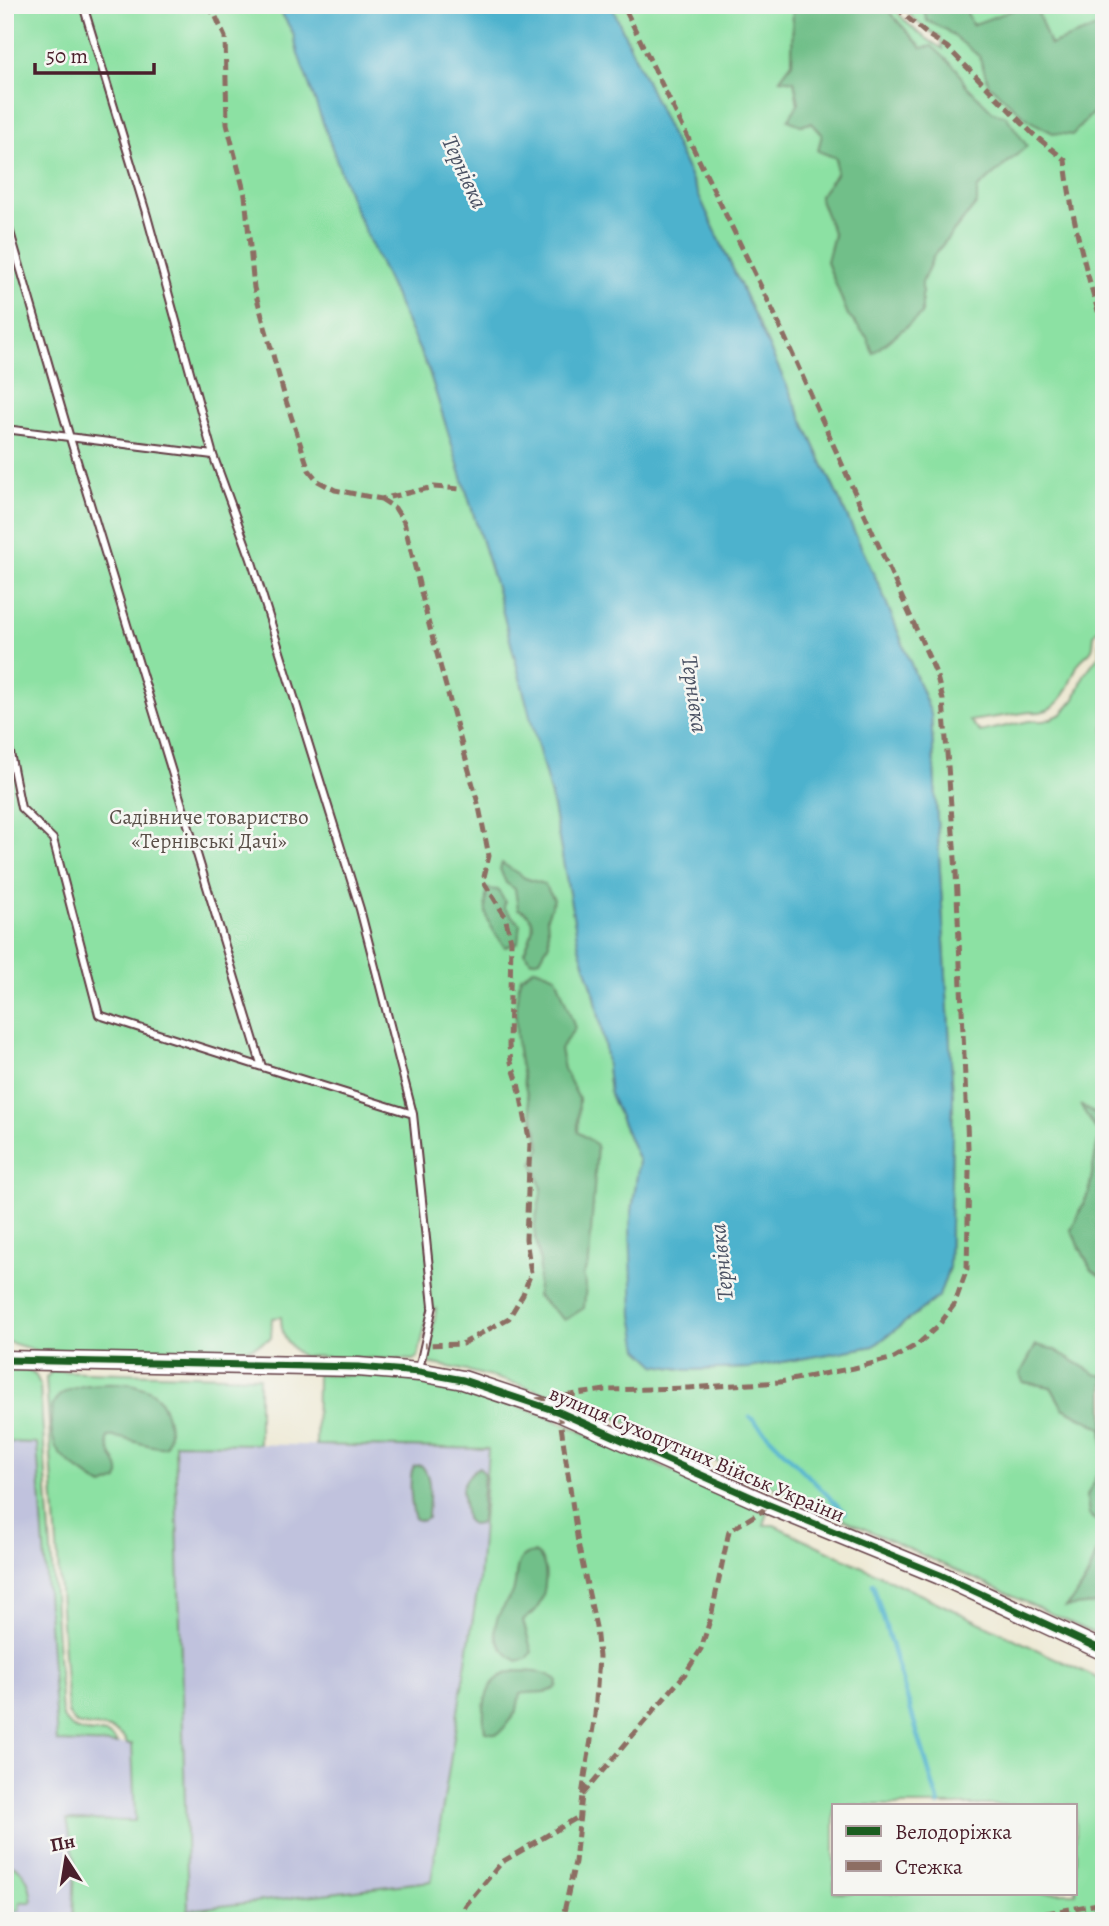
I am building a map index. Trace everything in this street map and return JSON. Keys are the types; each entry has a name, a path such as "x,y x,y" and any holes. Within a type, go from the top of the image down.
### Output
{"street":[{"name":"вулиця Сухопутних Військ України","path":"5,1360 358,1367 418,1372 463,1380 559,1412 769,1505 940,1575 1104,1651"}],"lane":[{"path":"83,5 147,216 213,454 251,559 360,909 413,1114 433,1306 418,1372"},
{"path":"5,215 70,438 262,1066"},
{"path":"5,429 213,454"},
{"path":"5,728 21,808 53,839 99,1015 413,1114"}],"shaded area":[{"path":"5,1442 37,1443 57,1742 132,1744 158,1921 5,1921"},
{"path":"175,1443 488,1448 479,1580 431,1882 187,1910"}],"green space":[{"name":"Садівниче товариство «Тернівські Дачі»","path":"5,5 277,5 293,33 351,200 429,371 497,590 551,796 579,947 595,996 610,1094 639,1161 630,1226 656,1365 688,1370 749,1368 874,1346 939,1296 949,1267 953,1096 931,714 882,592 611,5 793,5 792,63 780,79 794,80 801,125 812,123 834,153 837,166 835,176 819,197 834,235 827,262 848,315 867,337 922,314 922,282 934,255 977,203 922,48 886,5 893,5 915,30 943,49 940,37 914,19 903,5 1104,5 1104,625 1095,632 1092,649 1078,664 1066,691 1055,705 1040,712 970,721 980,732 1029,721 1045,721 1062,714 1075,699 1084,675 1099,655 1099,644 1104,635 1104,1119 1082,1106 1099,1134 1089,1192 1071,1230 1091,1269 1104,1279 1104,1375 1097,1375 1053,1349 1023,1382 1051,1387 1063,1408 1102,1428 1104,1460 1087,1496 1089,1515 1104,1526 1086,1579 1067,1606 1104,1603 1104,1638 613,1417 522,1385 428,1363 436,1309 429,1310 418,1357 414,1360 301,1356 286,1339 281,1317 272,1318 271,1338 253,1347 229,1353 38,1351 8,1342 5,1338"},
{"path":"793,5 886,5 922,48 932,46 957,69 965,84 993,112 1006,116 1027,146 977,189 977,203 934,255 922,282 922,314 873,353 867,337 848,315 827,262 834,235 819,197 836,174 836,158 818,151 822,134 812,123 801,125 788,120 799,103 794,81 780,79 792,63"},
{"path":"964,5 972,25 1026,5 1035,5 1050,45 1104,25 1104,101 1072,135 1053,133 1030,121 989,85 979,56 945,29 927,21 923,7"},
{"path":"502,863 525,878 544,884 554,899 547,917 549,943 540,959 531,961 524,952 532,933 532,922 525,912 518,909 515,889 506,883 500,869"},
{"path":"487,889 498,890 505,902 504,908 520,924 518,943 505,947 491,927 485,907"},
{"path":"535,968 556,976 575,1028 560,1049 564,1069 579,1099 578,1132 597,1145 589,1262 583,1275 586,1284 584,1308 565,1320 537,1296 540,1263 534,1228 542,1189 533,1163 541,1148 520,1063 516,1020 521,977"},
{"path":"1080,1105 1104,1119 1104,1221 1097,1226 1104,1255 1104,1279 1091,1269 1071,1230 1089,1192 1099,1134"},
{"path":"1036,1345 1053,1349 1097,1375 1104,1375 1104,1438 1102,1428 1063,1408 1051,1387 1023,1382 1020,1374"},
{"path":"5,1368 32,1372 40,1386 62,1716 76,1730 107,1734 117,1744 57,1742 37,1443 5,1442"},
{"path":"52,1371 259,1377 259,1444 175,1443 188,1910 431,1881 479,1580 488,1449 316,1445 317,1374 417,1377 462,1387 541,1414 768,1513 764,1525 774,1525 1097,1678 1104,1677 1104,1921 73,1919 75,1859 67,1820 135,1821 132,1744 127,1744 112,1730 76,1724 68,1714 46,1378"},
{"path":"128,1383 149,1390 159,1399 168,1420 168,1441 165,1447 158,1447 108,1437 109,1449 119,1474 118,1480 103,1486 59,1453 52,1432 52,1407 59,1396 75,1388"},
{"path":"1104,1460 1104,1525 1089,1515 1087,1496"},
{"path":"421,1465 428,1476 429,1490 428,1518 422,1521 415,1519 411,1492 412,1471 414,1466"},
{"path":"479,1467 484,1473 481,1521 472,1525 466,1519 462,1490 468,1477"},
{"path":"1104,1526 1104,1603 1066,1607 1086,1580"},
{"path":"534,1553 543,1563 545,1588 536,1610 523,1621 532,1652 527,1659 517,1661 499,1643 495,1630 496,1622 513,1592 519,1562"},
{"path":"516,1671 550,1675 558,1682 557,1687 548,1691 520,1694 517,1710 501,1732 485,1732 487,1693 498,1679"},
{"path":"5,1862 18,1868 26,1877 32,1902 20,1902 19,1911 6,1911 6,1921"}],"water":[{"path":"277,5 611,5 882,592 931,714 953,1096 949,1267 939,1296 874,1346 749,1368 688,1370 656,1365 639,1349 633,1316 630,1226 639,1161 610,1094 595,996 579,947 551,796 497,590 429,371 351,200 298,54 293,33"}],"waterway":[{"name":"Тернівка","path":"750,1417 845,1513"},
{"name":"Тернівка","path":"873,1584 939,1804"}],"marked path":[{"path":"207,5 225,37 227,124 245,195 254,288 309,470 318,481 335,490 381,499 434,487 460,489"},
{"path":"536,1400 605,1390 780,1382 894,1358 918,1344 939,1325 954,1305 967,1269 969,1170 956,872 943,700 936,673 773,311 623,5"},
{"path":"898,5 902,13 947,47 1033,134 1065,160 1075,225 1104,331"},
{"path":"381,499 395,508 404,522 479,807 489,856 483,881 505,916 511,941 509,1046 530,1143 526,1239 531,1273 523,1294 509,1318 462,1344 425,1345"},
{"path":"559,1412 578,1543 596,1627 599,1657 595,1715 575,1862 562,1921"},
{"path":"582,1795 685,1674 701,1649 711,1617 729,1531 769,1505"},
{"path":"457,1921 466,1905 502,1862 580,1816"},
{"path":"1001,1921 1104,1903"}],"cycle path":[{"path":"5,1360 358,1367 419,1372 463,1380 559,1412 769,1505 940,1575 1104,1651"}]}
